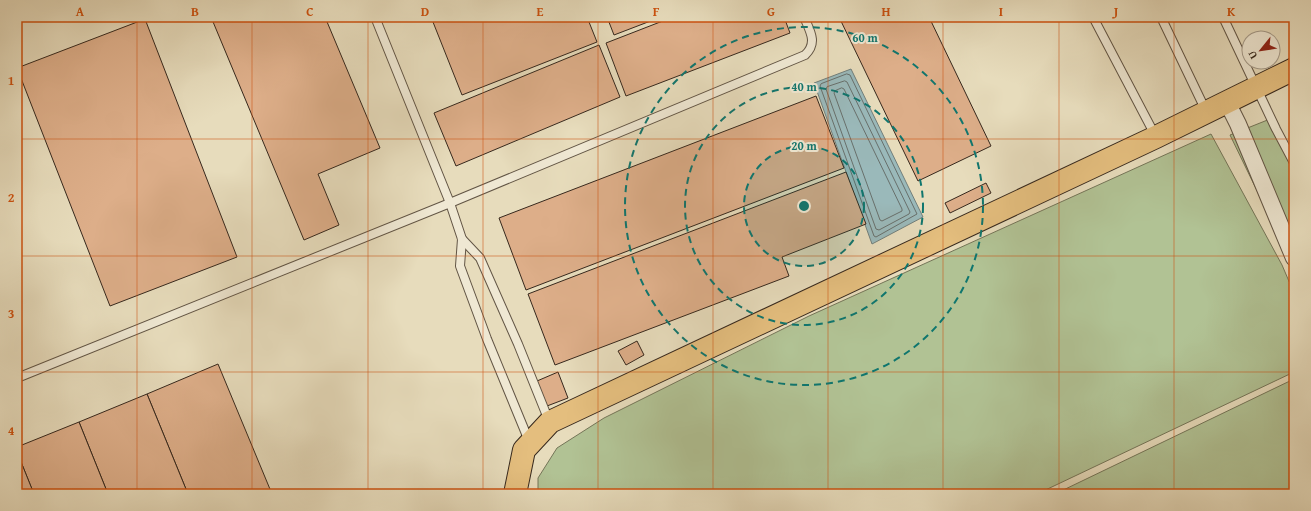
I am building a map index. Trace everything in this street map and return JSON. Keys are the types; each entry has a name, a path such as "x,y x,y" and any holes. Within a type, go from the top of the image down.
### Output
{"main road":[{"path":"514,494 524,450 550,422 1156,137 1294,69"}],"street":[{"path":"1227,102 1238,124 1294,258"}],"lane":[{"path":"375,17 450,203 462,239 460,266 487,339 530,443"},
{"path":"17,378 450,203 805,55 811,49 813,40 804,17"},
{"path":"1093,17 1156,137"},
{"path":"1161,17 1206,112"},
{"path":"1223,17 1256,88 1294,163"},
{"path":"462,239 480,258 550,422"}],"green space":[{"path":"1270,119 1294,169 1294,267 1230,135"},
{"path":"1211,134 1282,265 1294,293 1294,372 1037,494 538,494 538,478 557,448 604,418 809,316"},
{"path":"1294,379 1294,494 1055,494"}],"water":[{"path":"851,69 923,217 872,244 814,83"}],"building":[{"path":"211,17 325,17 380,148 318,174 339,225 304,240"},
{"path":"431,17 587,17 597,42 462,95"},
{"path":"607,17 661,17 614,35"},
{"path":"673,17 784,17 790,33 626,96 606,43"},
{"path":"839,17 929,17 991,146 918,181"},
{"path":"145,19 237,257 110,306 17,68"},
{"path":"599,45 620,97 456,166 434,113"},
{"path":"816,96 844,168 526,290 499,218"},
{"path":"846,172 866,224 782,257 789,276 555,365 528,294"},
{"path":"986,183 991,193 950,213 945,203"},
{"path":"637,341 644,355 626,365 618,351"},
{"path":"218,364 272,494 188,494 147,394"},
{"path":"558,372 568,398 547,406 537,381"},
{"path":"147,394 188,494 108,494 79,422"},
{"path":"79,422 108,494 34,494 17,452 17,447"},
{"path":"17,452 34,494 17,494"}]}
